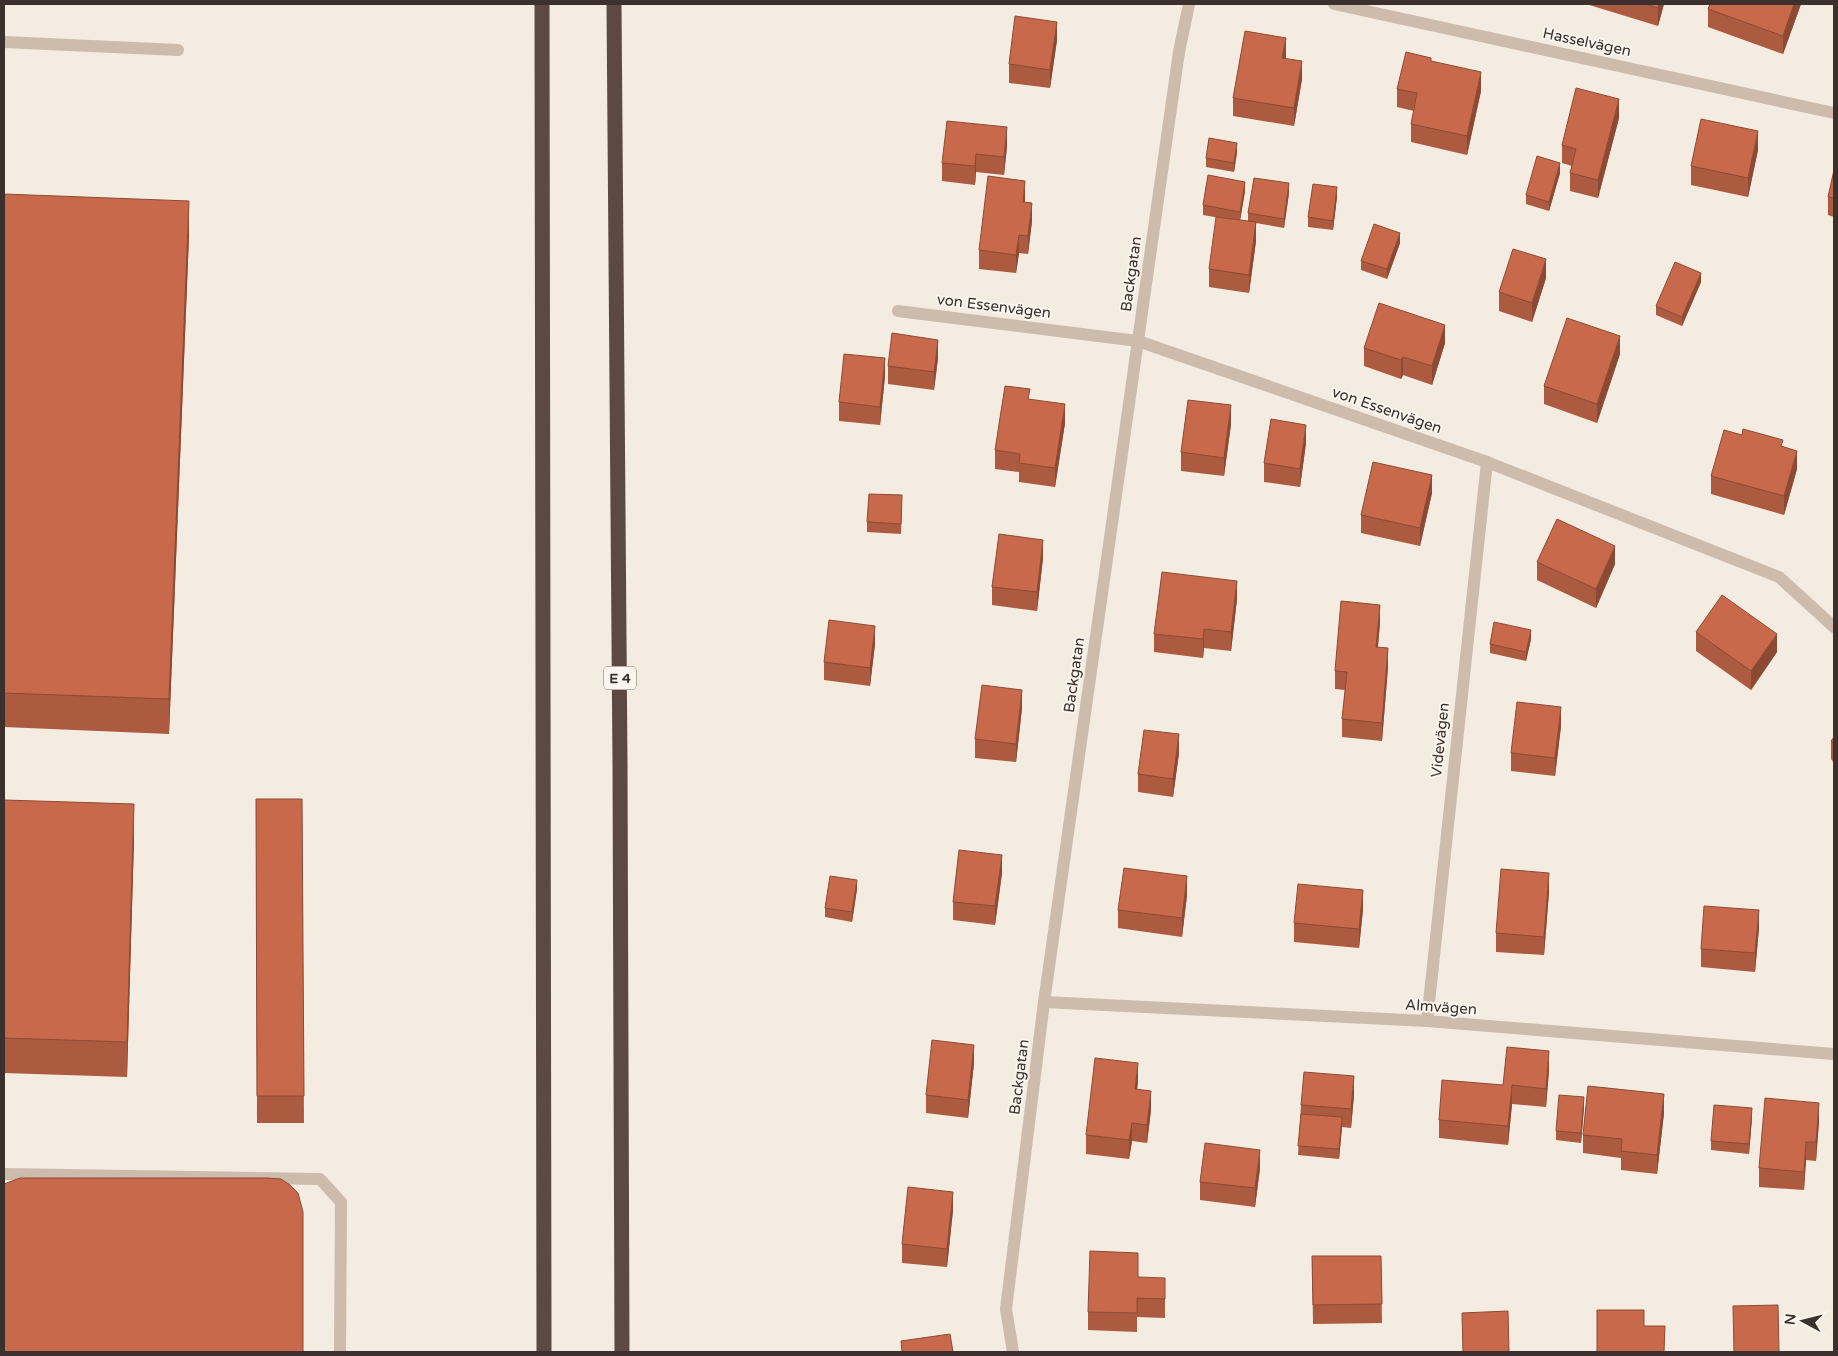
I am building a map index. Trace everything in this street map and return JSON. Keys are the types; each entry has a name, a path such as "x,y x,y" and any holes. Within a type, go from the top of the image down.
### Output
{"highway":[{"path":"542,4 544,1352"},
{"name":"E 4","path":"614,4 620,755 622,1352"}],"street":[{"name":"Backgatan","path":"1013,1352 1006,1309 1044,1002 1179,52 1189,4"},
{"name":"Hasselvägen","path":"1334,4 1834,113"},
{"path":"4,42 178,50"},
{"name":"von Essenvägen","path":"898,311 1138,340 1487,462 1779,577 1834,627"},
{"name":"Videvägen","path":"1426,1022 1487,462"},
{"name":"Almvägen","path":"1044,1002 1426,1022 1834,1054"},
{"path":"4,1174 320,1179 340,1202 340,1352"}],"building":[{"path":"1645,4 1659,4 1658,8"},
{"path":"1710,4 1794,4 1783,36 1708,9"},
{"path":"1015,16 1057,22 1050,70 1009,64"},
{"path":"1245,31 1286,38 1282,58 1302,61 1294,108 1233,98"},
{"path":"1406,52 1431,58 1431,61 1481,72 1467,136 1411,124 1417,93 1397,89"},
{"path":"1576,88 1619,99 1598,180 1570,173 1576,149 1562,145"},
{"path":"1701,119 1758,131 1748,178 1691,166"},
{"path":"947,121 1007,127 1004,157 976,154 975,166 942,163"},
{"path":"1209,138 1237,143 1234,163 1206,158"},
{"path":"1537,156 1560,163 1549,202 1526,195"},
{"path":"1834,170 1834,198 1828,197"},
{"path":"1208,175 1245,182 1240,212 1203,205"},
{"path":"988,176 1025,181 1023,202 1032,203 1028,236 1019,235 1016,255 979,250"},
{"path":"1254,178 1289,183 1284,219 1248,213"},
{"path":"1313,184 1337,187 1333,221 1308,217"},
{"path":"4,194 189,201 169,699 4,693"},
{"path":"1216,217 1256,222 1249,275 1209,269"},
{"path":"1374,224 1400,233 1387,269 1361,261"},
{"path":"1513,249 1546,259 1532,303 1499,292"},
{"path":"1675,262 1701,273 1682,317 1656,306"},
{"path":"1379,303 1445,325 1432,366 1403,357 1401,360 1364,348"},
{"path":"1567,318 1620,336 1597,404 1544,386"},
{"path":"892,333 938,340 934,372 888,366"},
{"path":"844,354 885,358 880,407 839,402"},
{"path":"1005,386 1030,389 1028,399 1065,404 1055,468 1019,463 1020,454 995,450"},
{"path":"1188,400 1231,405 1224,458 1181,452"},
{"path":"1271,419 1306,425 1300,469 1264,463"},
{"path":"1743,429 1783,440 1781,446 1797,451 1784,496 1711,476 1724,430 1742,435"},
{"path":"1373,462 1432,475 1420,528 1361,515"},
{"path":"869,494 902,495 901,524 867,522"},
{"path":"1557,519 1615,546 1596,589 1537,562"},
{"path":"999,534 1043,540 1037,592 992,587"},
{"path":"1162,572 1237,581 1231,632 1204,629 1203,639 1154,634"},
{"path":"1722,595 1777,634 1751,671 1696,632"},
{"path":"1341,601 1380,605 1376,647 1388,648 1382,723 1342,719 1347,672 1335,671"},
{"path":"829,620 875,626 870,668 824,662"},
{"path":"1494,622 1531,630 1526,652 1490,644"},
{"path":"982,685 1022,690 1016,744 975,739"},
{"path":"1517,702 1561,707 1555,758 1511,753"},
{"path":"1144,730 1179,734 1173,779 1138,774"},
{"path":"256,799 302,799 304,1096 257,1096"},
{"path":"4,800 134,804 127,1042 4,1038"},
{"path":"959,850 1002,855 995,906 953,902"},
{"path":"1124,868 1187,876 1182,918 1118,910"},
{"path":"1501,869 1549,873 1544,937 1496,933"},
{"path":"830,876 857,880 852,912 825,908"},
{"path":"1298,884 1363,890 1359,929 1294,923"},
{"path":"1704,906 1759,910 1755,953 1701,949"},
{"path":"932,1040 974,1045 968,1100 926,1095"},
{"path":"1507,1047 1549,1051 1546,1089 1512,1085 1508,1126 1439,1120 1442,1080 1503,1085"},
{"path":"1095,1058 1138,1063 1135,1089 1151,1091 1147,1125 1132,1123 1129,1140 1086,1135"},
{"path":"1304,1072 1354,1076 1351,1109 1301,1105"},
{"path":"1588,1086 1664,1094 1657,1155 1621,1151 1622,1139 1583,1135"},
{"path":"1559,1095 1584,1097 1581,1133 1556,1131"},
{"path":"1765,1098 1819,1103 1816,1142 1806,1142 1804,1172 1759,1168"},
{"path":"1714,1105 1752,1108 1749,1144 1711,1141"},
{"path":"1301,1114 1342,1117 1339,1149 1298,1146"},
{"path":"1205,1143 1260,1150 1255,1188 1200,1182"},
{"path":"20,1178 281,1179 298,1193 303,1212 303,1352 4,1352 4,1184"},
{"path":"908,1187 953,1192 947,1249 902,1244"},
{"path":"1090,1251 1138,1253 1138,1277 1165,1278 1165,1299 1137,1298 1137,1313 1088,1312"},
{"path":"1312,1256 1381,1256 1382,1304 1313,1305"},
{"path":"1778,1305 1779,1352 1734,1352 1733,1306"},
{"path":"1597,1310 1644,1310 1644,1326 1665,1326 1664,1352 1597,1352"},
{"path":"1508,1311 1509,1352 1463,1352 1462,1313"},
{"path":"950,1334 953,1352 902,1352 901,1341"}]}
